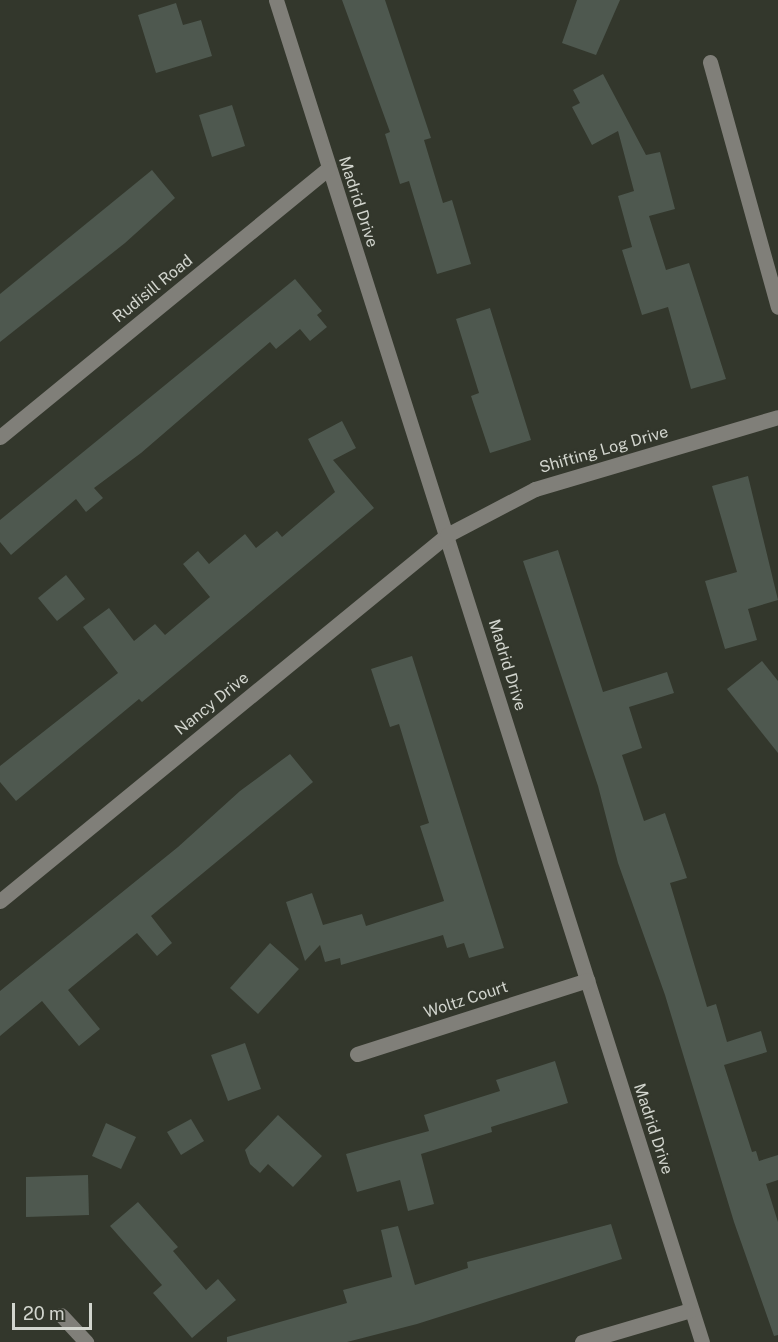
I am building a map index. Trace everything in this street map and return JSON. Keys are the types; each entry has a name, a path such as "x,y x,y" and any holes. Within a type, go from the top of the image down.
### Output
{"street":[{"name":"Madrid Drive","path":"276,0 702,1342"},
{"path":"710,62 778,307"},
{"name":"Rudisill Road","path":"0,437 328,169"},
{"name":"Shifting Log Drive","path":"447,535 535,489 778,417"},
{"name":"Nancy Drive","path":"0,901 447,535"},
{"name":"Woltz Court","path":"357,1054 587,980"},
{"path":"582,1342 691,1310"},
{"path":"61,1315 86,1342"}],"building":[{"path":"342,0 385,0 431,138 424,140 443,203 452,200 471,264 437,274 409,181 400,184 385,134 390,132"},
{"path":"577,0 620,0 596,55 562,43"},
{"path":"176,3 183,25 201,20 212,56 156,73 138,15"},
{"path":"603,74 646,155 660,152 675,209 649,216 666,270 689,263 726,379 691,389 668,307 642,315 622,250 632,247 618,196 634,191 618,131 592,145 572,107 580,103 573,90"},
{"path":"232,105 245,146 212,157 199,115"},
{"path":"152,170 175,198 125,243 0,342 0,294"},
{"path":"295,279 322,311 317,315 327,327 310,341 300,329 276,349 270,342 141,453 94,488 103,498 86,512 76,499 11,555 0,542 0,520"},
{"path":"490,308 531,440 490,453 471,396 479,393 456,319"},
{"path":"342,421 356,448 333,460 374,508 142,702 139,699 16,801 0,782 0,766 118,673 83,627 109,608 134,641 155,624 165,635 210,597 183,564 198,551 209,564 245,534 256,548 277,531 282,537 335,492 308,439"},
{"path":"748,476 778,600 748,609 757,640 725,649 705,581 737,572 712,486"},
{"path":"558,550 603,692 667,672 674,693 629,707 642,748 622,755 644,821 665,813 687,878 670,883 707,1007 716,1004 727,1042 761,1031 767,1052 724,1065 752,1152 756,1151 759,1161 778,1155 778,1180 766,1184 778,1222 778,1335 774,1336 734,1222 665,995 618,863 598,786 523,561"},
{"path":"66,575 85,599 57,621 38,598"},
{"path":"412,656 504,948 469,958 464,943 447,948 443,935 341,965 340,958 325,962 320,945 305,961 286,902 312,893 323,925 362,914 366,926 444,901 420,826 429,823 399,724 390,727 371,669"},
{"path":"762,661 778,681 778,753 727,689"},
{"path":"290,754 313,782 151,916 172,943 157,956 137,933 68,990 100,1029 79,1046 42,1001 0,1036 0,991 178,847 240,791"},
{"path":"270,943 299,969 258,1014 230,988"},
{"path":"245,1043 261,1089 228,1101 211,1055"},
{"path":"555,1061 568,1103 491,1127 492,1132 421,1154 434,1204 408,1211 400,1180 357,1192 346,1154 429,1131 424,1115 500,1091 496,1080"},
{"path":"278,1115 322,1156 293,1187 268,1164 260,1173 250,1164 245,1150"},
{"path":"191,1119 204,1141 181,1155 167,1132"},
{"path":"106,1123 136,1137 121,1169 92,1156"},
{"path":"88,1175 89,1215 26,1217 26,1177"},
{"path":"138,1202 178,1247 173,1251 206,1290 218,1279 236,1300 192,1338 153,1293 162,1285 110,1226"},
{"path":"611,1224 622,1259 417,1324 347,1342 227,1342 227,1337 347,1303 343,1290 392,1277 381,1230 398,1226 415,1285 468,1268 467,1262"}]}
